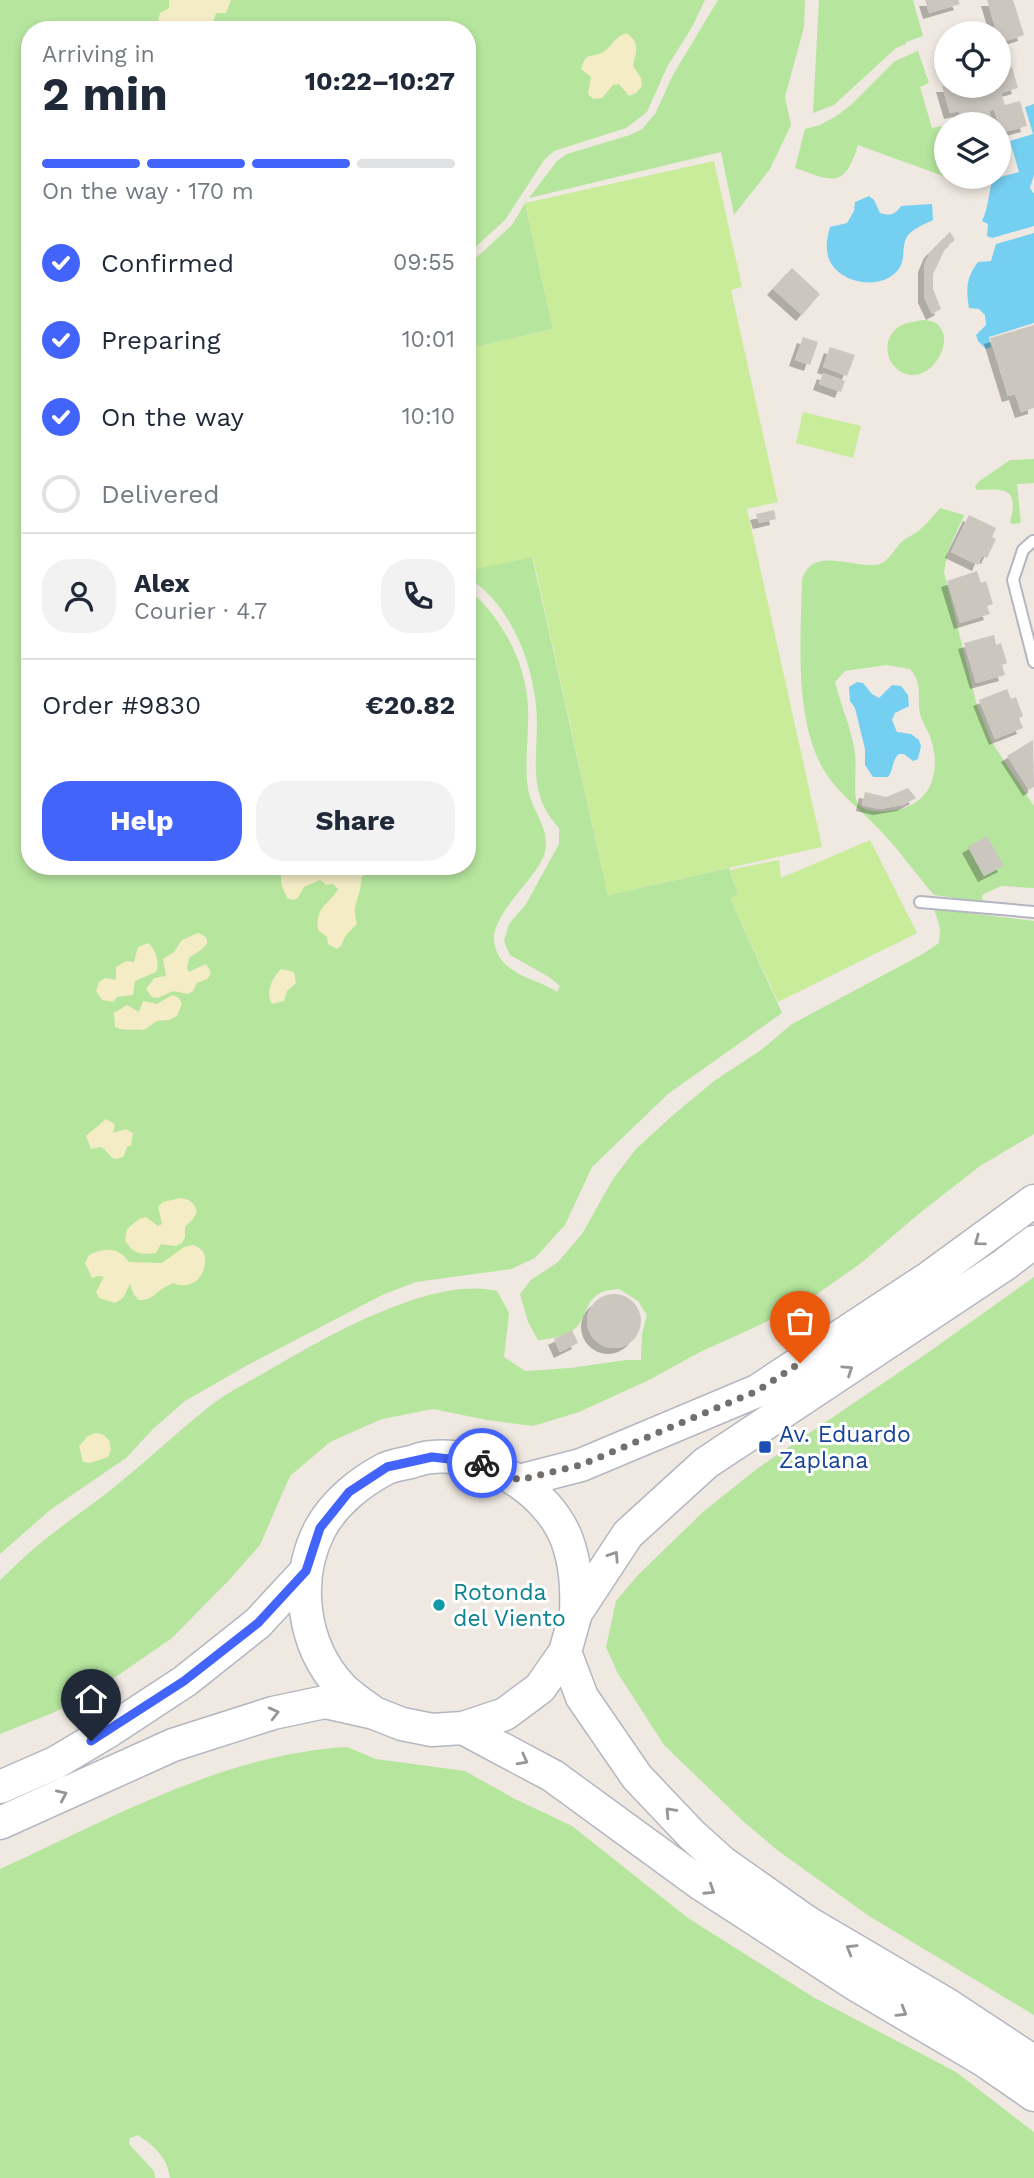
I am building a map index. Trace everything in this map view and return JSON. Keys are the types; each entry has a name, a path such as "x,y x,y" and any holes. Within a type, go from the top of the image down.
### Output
{"main road":[{"path":"519,1480 581,1465 757,1391 930,1277 1034,1201"},
{"path":"576,1613 628,1534 706,1463 1004,1265 1034,1241"},
{"path":"0,1824 173,1745 273,1713 325,1702 422,1728 463,1728 505,1714 540,1688 565,1652 576,1613 577,1575 567,1539 547,1506 519,1480 477,1461 432,1457 387,1467 349,1492 320,1528 306,1571 305,1613 317,1653 341,1687 374,1713"},
{"path":"0,1787 55,1763 184,1681 258,1623 306,1571"},
{"path":"565,1652 582,1697 638,1777 692,1835 722,1862 807,1922 948,2005 1034,2062"},
{"path":"463,1728 554,1776 701,1884 858,1986 985,2061 1034,2095"}],"lane":[{"path":"1033,541 1023,550 1013,580 1034,662"},
{"path":"920,902 1034,912"}],"green space":[{"path":"0,0 705,0 667,67 647,112 626,128 554,151 544,160 505,220 476,247 476,21 21,21 21,875 476,875 476,596 501,626 523,675 528,709 528,789 544,829 546,846 539,864 499,920 494,941 497,953 510,968 557,992 560,986 510,955 504,941 509,924 526,904 559,844 559,828 541,799 537,784 536,705 523,650 506,616 495,601 476,584 476,569 532,556 608,895 729,868 738,895 730,898 782,1013 668,1094 592,1167 565,1225 535,1258 511,1269 416,1282 382,1295 246,1366 185,1401 126,1458 50,1510 0,1554"},
{"path":"718,0 805,0 804,27 785,97 791,125 770,169 734,215 721,152 529,198 557,161 567,154 642,129 655,114 673,75"},
{"path":"819,0 913,0 923,36 896,48 834,105 813,113"},
{"path":"918,51 929,83 920,87 934,128 934,173 858,145 848,169 835,178 795,168 805,129 820,125 838,115 895,61"},
{"path":"714,161 742,287 731,290 778,502 747,509 822,847 608,895 533,557 476,569 476,347 553,329 525,203"},
{"path":"525,203 553,329 476,347 476,258 512,225"},
{"path":"922,320 934,322 941,329 943,348 931,367 922,373 903,373 892,364 887,350 888,342 898,327"},
{"path":"803,412 861,426 853,458 796,443"},
{"path":"1034,459 1034,483 1017,484 1021,523 1012,524 1013,502 1007,492 977,490 975,487 978,482 1010,460"},
{"path":"940,508 964,515 948,551 944,572 976,702 991,741 1034,806 1034,888 1001,886 982,895 983,902 934,895 886,837 840,791 826,774 812,744 803,698 800,650 802,580 807,570 814,564 833,560 865,565 880,564","holes":["886,665 910,669 917,680 920,714 934,751 932,781 923,796 910,806 893,811 868,810 857,802 854,745 835,682 845,671"]},
{"path":"870,840 917,933 778,1002 730,898 738,895 730,870 779,860 781,878"},
{"path":"934,909 1034,921 1034,1134 980,1166 861,1263 799,1307 579,1412 533,1426 433,1409 382,1419 330,1442 290,1476 260,1545 172,1638 107,1683 55,1712 0,1734 0,1580 42,1542 112,1489 214,1403 234,1390 379,1312 442,1292 471,1288 497,1291 509,1313 504,1357 525,1371 641,1360 642,1334 647,1315 638,1301 619,1289 604,1291 594,1297 574,1329 557,1337 538,1340 528,1322 520,1294 531,1280 558,1262 582,1234 613,1179 636,1149 672,1116 714,1081 761,1050 792,1024 939,943 940,928"},
{"path":"1034,1277 1034,2015 869,1916 777,1850 743,1821 664,1745 617,1672 606,1647 616,1601 638,1575 704,1511 758,1468"},
{"path":"347,1747 376,1759 465,1771 572,1826 688,1918 813,1997 956,2072 1034,2132 1034,2178 170,2178 159,2153 138,2135 130,2138 129,2144 154,2171 155,2178 0,2178 0,1869 126,1810 212,1775 301,1752"}],"sand":[{"path":"169,0 231,0 226,13 216,13 214,21 158,21 160,13 169,8"},
{"path":"626,33 636,44 633,66 641,78 642,86 629,96 619,84 613,85 602,98 593,99 588,94 591,77 581,69 583,63 587,57 603,52"},
{"path":"281,875 364,875 355,909 357,924 346,935 341,946 337,949 328,944 327,937 318,930 319,915 338,889 333,884 326,885 320,880 304,887 298,898 293,900 287,898"},
{"path":"198,933 204,936 207,943 189,958 187,968 189,972 206,964 211,972 209,977 197,983 188,994 173,991 158,998 152,997 146,989 154,978 166,976 163,959 174,952 182,940"},
{"path":"148,943 156,956 156,972 135,981 133,995 117,997 113,1002 102,1000 96,991 99,982 105,978 116,980 116,967 126,961 134,962 138,947"},
{"path":"281,969 294,972 296,983 287,991 284,1001 272,1004 270,985"},
{"path":"172,995 179,998 182,1004 177,1016 157,1021 144,1030 115,1027 114,1013 127,1005 139,1012 143,1001 157,1004"},
{"path":"106,1119 115,1124 113,1133 126,1129 133,1133 131,1145 127,1147 124,1156 116,1159 101,1147 91,1149 86,1136"},
{"path":"180,1198 191,1202 197,1211 185,1227 182,1243 175,1246 161,1244 156,1253 151,1254 131,1248 125,1240 127,1229 146,1217 158,1226 162,1224 158,1207 163,1202"},
{"path":"194,1245 203,1252 205,1259 203,1272 198,1280 185,1285 173,1283 144,1300 139,1300 134,1295 130,1284 123,1298 115,1303 99,1298 96,1292 104,1277 92,1278 85,1263 89,1255 111,1250 121,1253 129,1262 162,1263 184,1247"},
{"path":"95,1433 102,1434 109,1440 111,1450 108,1457 90,1463 83,1462 79,1446"}],"water":[{"path":"1034,104 1034,175 1030,188 1034,194 1034,226 992,238 987,236 988,224 982,221 991,189 1011,189 1011,174 1019,172 1011,141 1033,134 1025,107"},
{"path":"869,196 880,213 887,214 894,213 901,206 932,204 933,220 917,228 906,238 901,266 891,277 881,281 861,282 834,268 829,259 827,239 830,227 847,223 854,211 855,202"},
{"path":"1034,233 1034,323 989,337 991,347 986,349 976,335 986,325 985,315 979,309 969,308 967,289 971,273 978,262 991,261 996,244"},
{"path":"857,682 863,683 879,698 892,685 901,686 908,695 909,706 895,713 892,720 897,732 911,734 919,740 921,746 918,759 913,761 904,754 899,754 888,777 873,777 865,765 865,749 855,708 850,701 849,687"}],"building":[{"path":"925,0 958,0 960,4 929,13"},
{"path":"987,0 1013,0 1024,35 1011,39 1011,21 993,21"},
{"path":"1011,67 1018,88 1011,90"},
{"path":"946,98 1003,98 1005,105 1020,101 1027,126 1011,130 1011,112 995,112 994,109 989,112 950,112"},
{"path":"950,232 955,240 946,247 933,274 933,289 941,309 932,314 924,297 924,266 930,252"},
{"path":"792,268 820,294 802,315 773,289"},
{"path":"1034,325 1034,408 1021,412 1015,394 1008,396 990,338"},
{"path":"803,337 818,342 810,365 795,360"},
{"path":"830,347 855,355 847,376 823,367"},
{"path":"823,373 845,381 841,392 819,384"},
{"path":"774,510 776,519 759,523 756,514"},
{"path":"969,515 996,528 992,537 996,539 987,558 982,556 978,565 951,552"},
{"path":"977,571 981,583 986,581 993,604 987,606 990,614 960,623 947,581"},
{"path":"994,635 996,645 1001,643 1007,663 1002,665 1005,675 976,683 964,643"},
{"path":"1007,689 1011,699 1016,697 1023,716 1019,718 1023,728 995,739 979,700"},
{"path":"1033,740 1034,787 1029,790 1007,756"},
{"path":"908,788 916,798 903,805 879,809 862,805 865,792 886,797"},
{"path":"987,836 1004,866 984,876 968,847"},
{"path":"614,1294 633,1302 641,1321 633,1340 614,1348 595,1340 587,1321 595,1302"},
{"path":"572,1330 578,1343 560,1352 554,1339"}],"way so far":[{"path":"482,1463 519,1480 581,1465 757,1391 800,1363"}],"place":[{"name":"Av. Eduardo Zaplana","path":"765,1447"},
{"name":"Rotonda del Viento","path":"439,1605"}],"route":[{"path":"91,1741 184,1681 258,1623 306,1571 320,1528 349,1492 387,1467 432,1457 482,1463"}]}
